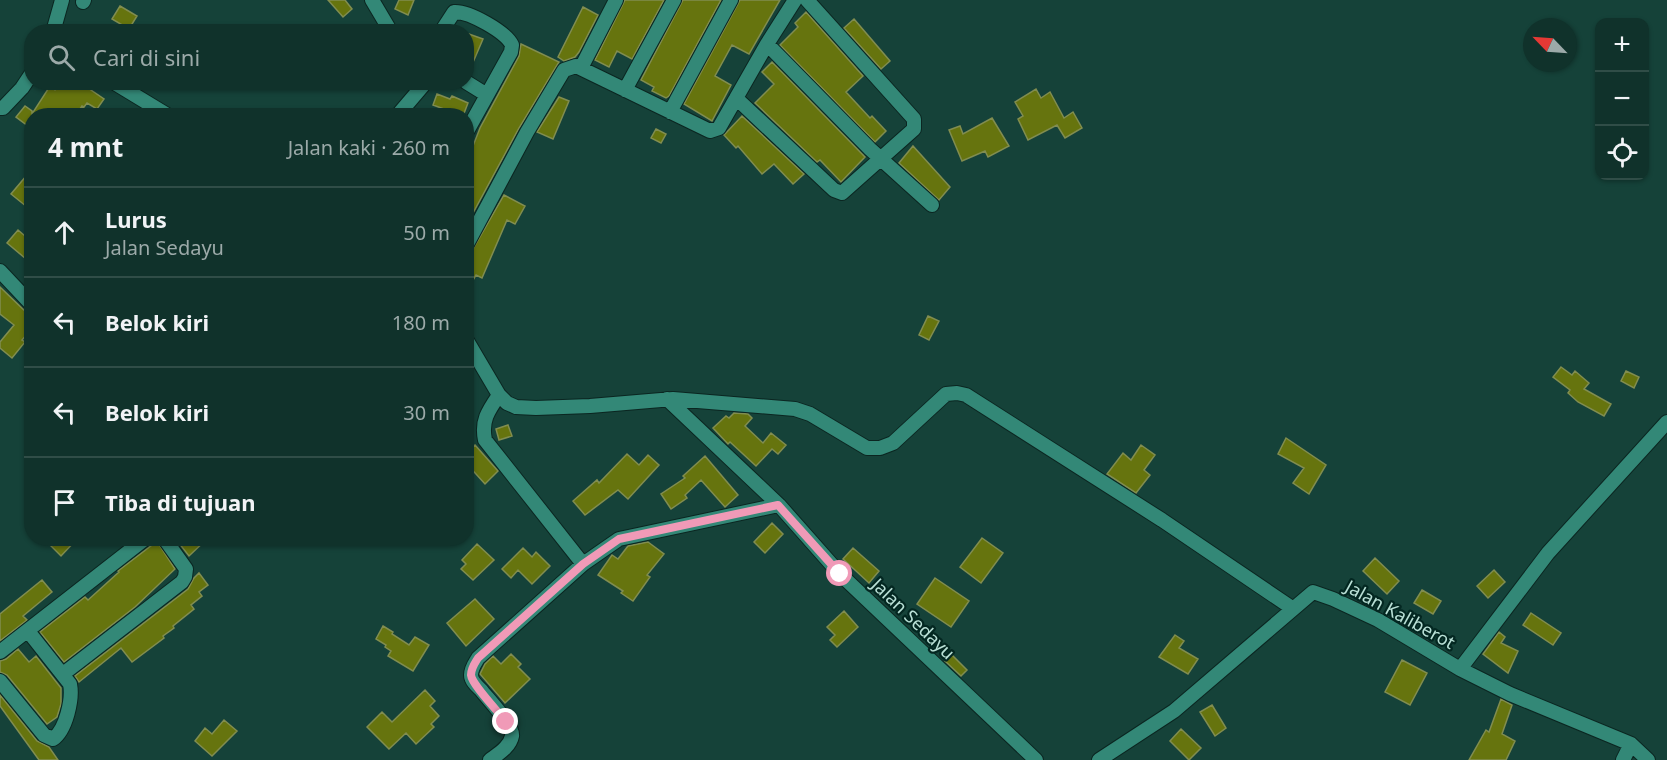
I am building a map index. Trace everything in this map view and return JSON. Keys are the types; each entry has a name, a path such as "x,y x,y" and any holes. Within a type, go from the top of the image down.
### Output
{"street":[{"path":"56,24 63,0"},
{"path":"581,68 616,0"},
{"path":"625,90 674,0"},
{"path":"670,112 731,0"},
{"path":"474,231 527,132 564,70 576,66 581,68 710,131 715,131 719,128 795,0"},
{"path":"736,98 834,190 842,193 914,129 914,119 807,0"},
{"path":"377,2 387,24"},
{"path":"446,24 450,16 457,11 473,16 509,39 512,50 474,119"},
{"path":"767,44 881,158 932,205"},
{"path":"1,110 24,85"},
{"path":"474,87 487,95"},
{"path":"126,90 156,108"},
{"path":"404,108 419,90"},
{"path":"0,271 24,296"},
{"path":"474,353 499,395 507,404 516,407 590,406 667,399 803,411 867,448 880,448 893,443 946,394 957,393 966,396 1162,520 1292,608"},
{"path":"499,395 485,415 483,429 485,440 583,564"},
{"name":"Jalan Sedayu","path":"667,399 778,505 840,574 1036,760"},
{"path":"1460,669 1548,553 1667,422"},
{"path":"490,760 505,748 512,737 512,732 472,680 473,666 478,658 583,564 619,539 778,505"},
{"path":"0,652 136,546"},
{"path":"63,674 182,582 186,569 170,546"},
{"name":"Jalan Kaliberot","path":"1100,760 1174,711 1313,591 1378,620 1460,669 1510,694 1631,744 1648,760"},
{"path":"0,681 44,735 53,739 61,733 71,693 70,684 28,631"},
{"path":"1623,760 1631,744"}],"building":[{"path":"328,0 345,0 352,9 343,17"},
{"path":"399,0 414,0 408,15 395,9"},
{"path":"625,0 664,0 632,59 617,51 609,67 595,60"},
{"path":"683,0 721,0 666,98 652,91 654,87 641,80"},
{"path":"740,0 780,0 749,54 732,45 715,76 731,85 712,121 684,104"},
{"path":"120,6 137,16 132,24 120,24 112,19"},
{"path":"583,7 598,15 579,52 575,57 564,61 558,57"},
{"path":"806,12 863,76 846,92 870,118 872,116 886,131 875,142 780,45 798,27 795,23"},
{"path":"854,19 890,61 881,69 844,28"},
{"path":"474,36 483,39 474,60"},
{"path":"521,44 559,62 519,128 474,211 474,143 519,56"},
{"path":"772,62 865,157 841,182 820,160 817,162 755,103 774,84 762,72"},
{"path":"1036,89 1041,98 1050,92 1064,118 1073,112 1082,128 1065,138 1057,125 1028,140 1018,119 1023,116 1015,102"},
{"path":"47,90 91,90 104,99 98,108 87,103 81,108 36,108"},
{"path":"437,94 450,99 452,96 468,103 466,108 441,108 433,105"},
{"path":"559,97 569,101 553,139 537,132"},
{"path":"25,106 28,108 24,108 24,123 16,117"},
{"path":"742,116 804,174 793,184 774,164 762,174 738,146 736,148 724,135"},
{"path":"992,118 1009,146 988,157 985,151 962,161 949,130 960,126 963,134"},
{"path":"656,129 666,134 661,143 651,138"},
{"path":"913,146 950,187 939,200 899,163"},
{"path":"24,179 24,205 11,194"},
{"path":"504,195 525,206 515,224 507,220 482,278 476,275 474,278 474,247"},
{"path":"18,230 24,235 24,257 7,243"},
{"path":"0,287 24,310 24,338 22,340 24,343 12,358 0,348 0,342 14,325 0,314"},
{"path":"928,316 939,321 929,340 919,335"},
{"path":"1561,367 1572,375 1575,371 1589,383 1584,389 1611,404 1604,416 1578,402 1568,393 1570,390 1553,377"},
{"path":"1626,371 1639,377 1634,388 1621,381"},
{"path":"734,413 748,414 752,418 745,426 763,443 771,433 786,445 778,454 772,449 756,466 730,442 728,444 713,428 726,416 729,418"},
{"path":"508,425 512,436 499,440 496,429"},
{"path":"1286,438 1326,465 1309,494 1293,483 1304,468 1278,454"},
{"path":"1141,445 1155,455 1144,470 1150,475 1136,493 1107,474 1123,453 1131,460"},
{"path":"474,446 498,471 485,484 474,472"},
{"path":"627,454 639,465 648,455 659,465 628,499 618,490 585,515 573,501 597,480 599,483"},
{"path":"705,456 738,495 725,507 701,480 685,495 687,498 671,509 661,494 685,478 683,476"},
{"path":"772,523 783,534 765,553 754,542"},
{"path":"982,538 1003,553 981,583 960,567"},
{"path":"648,542 664,554 647,575 650,577 633,601 621,593 623,591 598,575 612,555 618,559 628,546"},
{"path":"477,544 494,560 473,580 461,569 466,564 462,560"},
{"path":"51,546 70,546 61,556"},
{"path":"151,546 160,546 175,569 135,607 64,662 40,632 85,597 88,600 118,571"},
{"path":"181,546 200,546 189,556"},
{"path":"523,548 532,557 536,552 550,566 532,584 518,570 511,578 502,569"},
{"path":"853,548 879,571 869,583 843,559"},
{"path":"1375,558 1399,581 1387,594 1363,571"},
{"path":"1494,570 1505,582 1488,598 1477,586"},
{"path":"199,573 208,585 199,592 202,596 191,605 194,609 173,626 174,628 163,636 164,638 132,662 121,648 79,682 75,676 188,589"},
{"path":"935,578 969,601 951,627 917,604"},
{"path":"42,580 52,592 23,616 27,620 0,641 0,614"},
{"path":"1422,590 1441,601 1433,614 1414,603"},
{"path":"475,599 494,619 466,646 447,623"},
{"path":"844,611 858,627 837,647 830,640 835,635 827,627"},
{"path":"1531,613 1561,633 1553,645 1523,625"},
{"path":"383,626 409,645 415,637 429,645 413,671 388,656 391,651 376,639"},
{"path":"1499,632 1505,637 1501,643 1518,651 1508,673 1483,654"},
{"path":"1175,635 1184,641 1179,648 1198,659 1188,674 1159,657"},
{"path":"18,649 29,662 36,656 61,688 61,704 57,717 47,724 7,675 0,672 0,661"},
{"path":"511,654 521,664 518,667 530,679 505,703 480,674 485,664 493,656 501,664"},
{"path":"952,655 967,670 961,676 945,661"},
{"path":"1402,660 1427,673 1410,705 1385,692"},
{"path":"425,690 435,701 430,706 439,716 431,724 434,727 416,744 406,733 389,749 367,727 382,712 392,722"},
{"path":"0,695 37,741 49,747 58,760 39,760 0,706"},
{"path":"1501,699 1512,705 1502,734 1515,741 1506,760 1469,760 1486,730 1489,732"},
{"path":"1212,705 1226,728 1215,736 1200,712"},
{"path":"224,720 237,731 212,756 195,741 205,728 212,734"},
{"path":"1181,729 1201,748 1189,760 1170,741"}],"route":[{"path":"506,722 472,680 473,666 478,658 583,564 619,539 778,505 800,526 840,574"}]}
